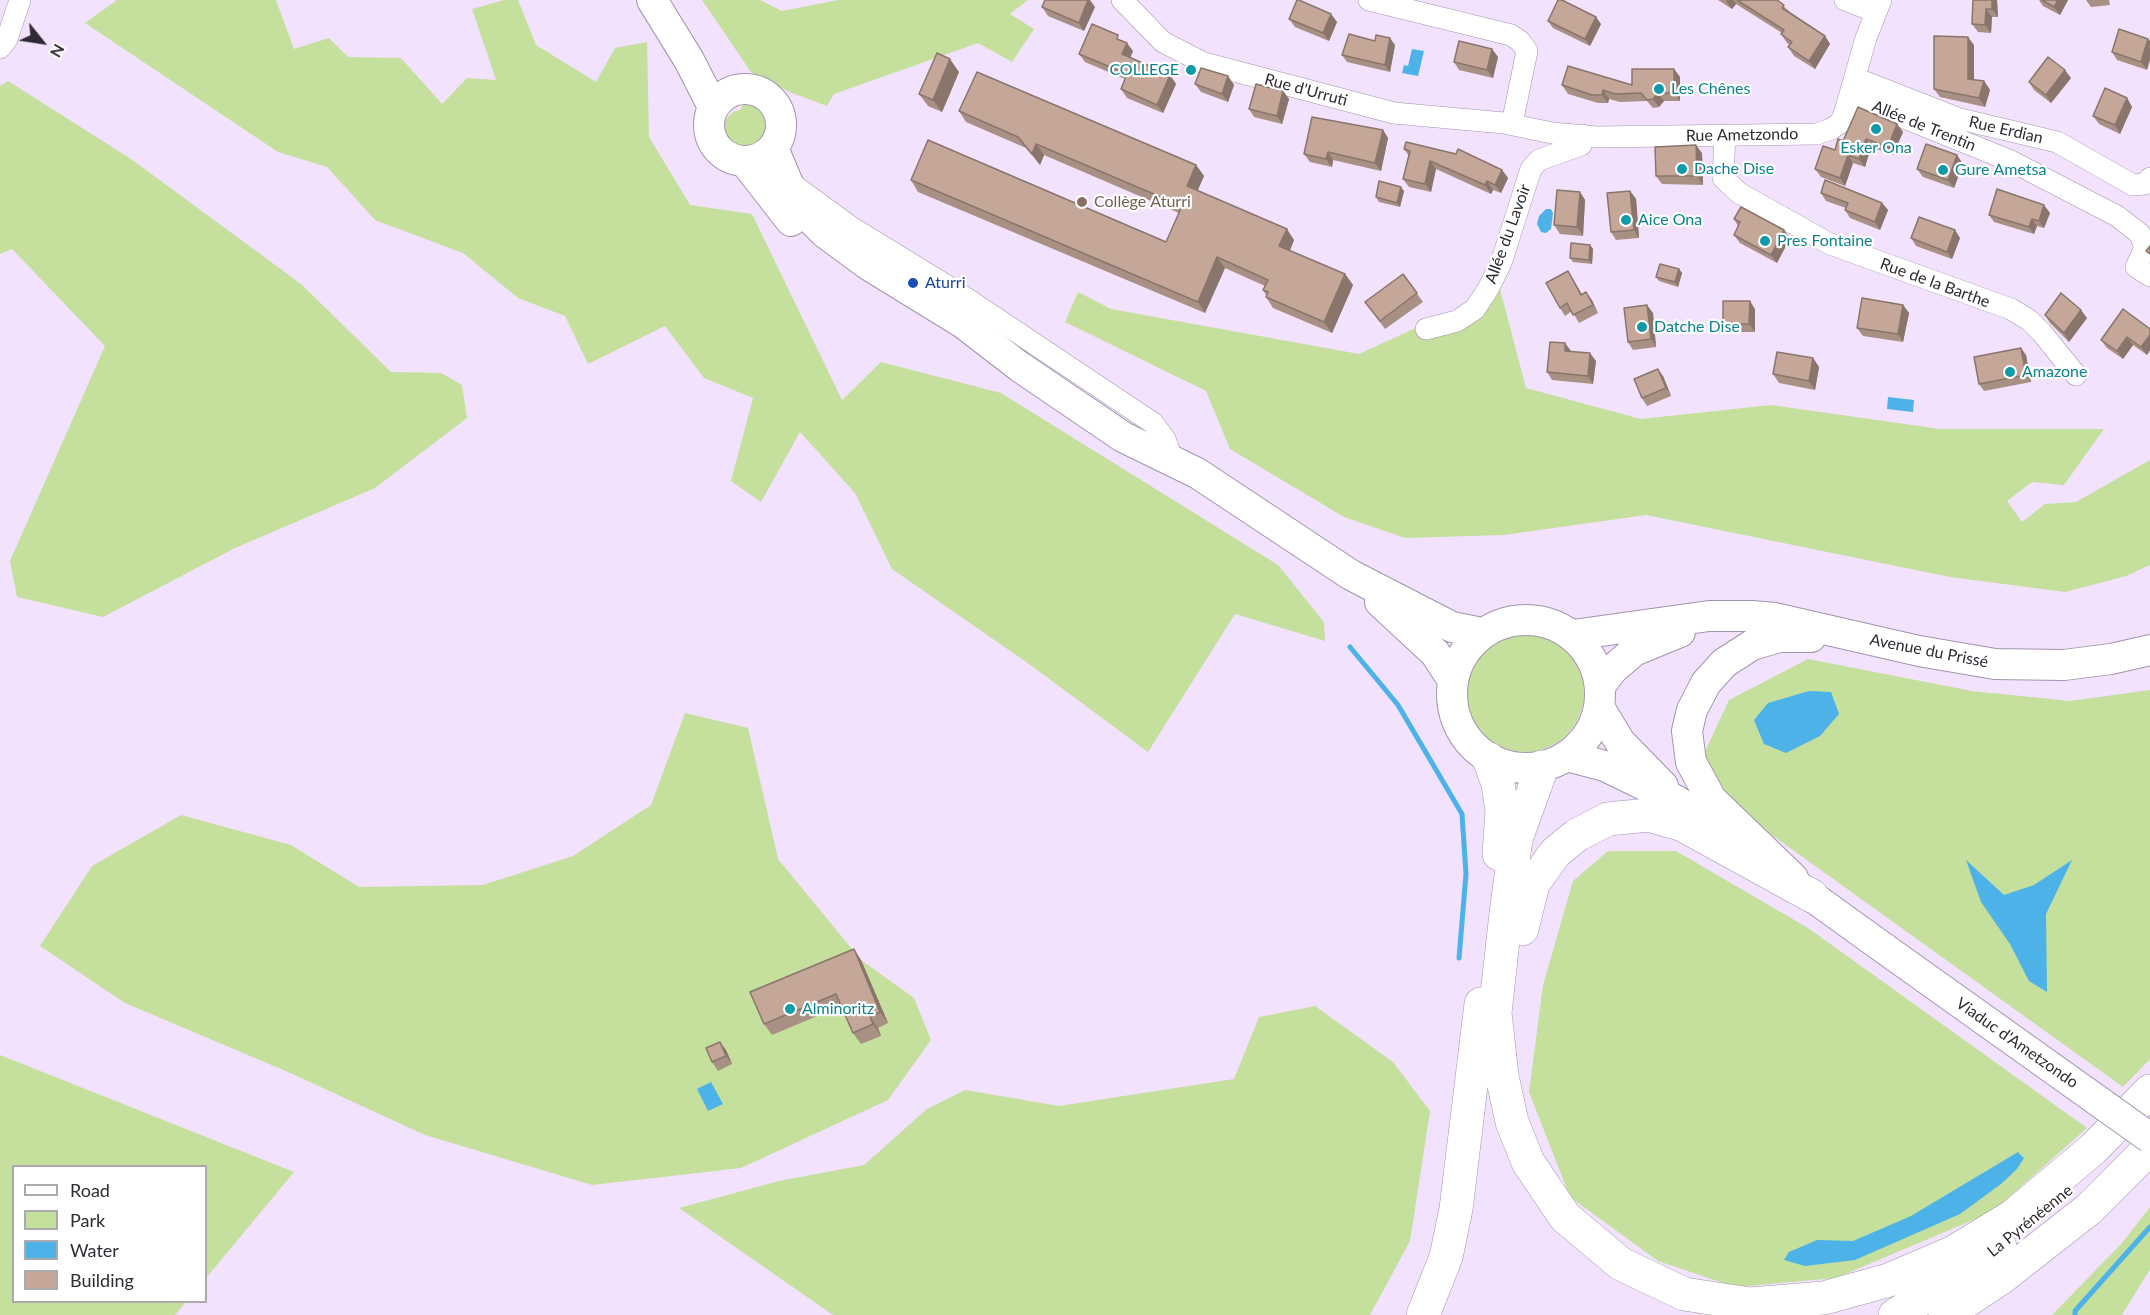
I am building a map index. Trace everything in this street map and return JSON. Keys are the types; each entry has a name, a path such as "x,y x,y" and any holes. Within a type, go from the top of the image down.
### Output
{"highway":[{"path":"1423,1315 1446,1257 1456,1209 1496,886 1502,811 1498,783 1489,759"},
{"path":"1554,761 1516,839 1495,1013 1502,1076 1512,1122 1528,1162 1565,1217 1621,1264 1683,1294 1750,1304 1824,1298 1889,1280 1952,1253 2013,1216 2093,1149 2150,1091"},
{"path":"1502,1076 1510,976 1533,884 1555,853 1577,834 1608,819 1648,815 1683,825 1812,896"},
{"name":"La Pyrénéenne","path":"1895,1315 1972,1268 2023,1230 2113,1151 2150,1110"},
{"name":"La Pyrénéenne","path":"1945,1315 2001,1278 2089,1209 2150,1148"},
{"path":"1968,1315 1977,1309 2001,1278"}],"main road":[{"path":"652,0 689,60 713,107"},
{"path":"689,60 737,90"},
{"path":"745,162 764,156 773,148 780,132 777,108 760,92 737,90 728,93 713,107 708,127 714,145 723,154 745,162 790,220 838,262 978,349 1020,367"},
{"path":"773,148 792,193 807,215 825,233 867,264 963,322 1020,367 1123,437 1221,487 1351,575 1452,627 1482,633"},
{"path":"1351,575 1435,653 1452,680"},
{"path":"1554,761 1587,734 1599,697 1612,670 1634,651 1696,626 1709,616"},
{"name":"Avenue du Prissé","path":"1573,635 1709,616 1775,618 1954,658 2029,666 2064,665 2111,659 2150,650"},
{"path":"1677,801 1620,742 1599,697 1596,667 1587,650 1573,635 1552,624 1528,619 1504,622 1482,633 1468,645 1458,661 1452,680 1451,703 1458,725 1471,745 1489,759 1515,767 1554,761 1605,766 1677,801 1812,896"},
{"path":"1812,896 1712,799 1691,762 1687,731 1692,710 1706,683 1724,663 1752,645 1779,636 1859,638"},
{"name":"Viaduc d'Ametzondo","path":"1812,896 2150,1138"}],"street":[{"path":"0,48 7,39 20,0"},
{"name":"Rue d'Urruti","path":"1122,0 1163,42 1204,63 1394,113 1512,124"},
{"path":"1369,0 1511,35 1520,41 1527,51 1512,124"},
{"path":"1845,0 1878,6"},
{"name":"Rue Ametzondo","path":"1512,124 1552,133 1583,135 1817,134 1840,123 1878,6"},
{"name":"Rue Erdian","path":"1853,87 1960,119 2057,142 2133,185 2145,184 2150,178"},
{"name":"Allée de Trentin","path":"1853,87 2011,161 2117,216 2140,234 2145,248 2136,267 2150,276"},
{"name":"Allée du Lavoir","path":"1426,329 1457,321 1475,309 1501,263 1531,169 1539,160 1581,145 1583,135"},
{"name":"Rue de la Barthe","path":"1725,135 1724,178 1739,193 1830,244 2011,309 2029,320 2042,333 2076,375"},
{"path":"786,178 850,227 967,298 1145,416 1165,439 1173,461"}],"green space":[{"path":"117,0 276,0 294,49 329,38 348,57 401,58 442,104 467,78 496,80 472,9 504,0 518,0 536,45 596,82 615,48 647,42 649,137 690,205 752,214 842,400 881,362 1001,393 1278,565 1324,622 1325,641 1235,614 1148,752 1029,664 892,569 855,493 800,432 761,502 731,481 753,398 704,378 665,326 588,364 565,316 518,298 463,253 375,220 327,167 278,152 85,23"},
{"path":"702,0 760,0 782,11 838,0 1028,0 1010,14 1034,29 1012,62 978,43 834,94 827,106 792,93 751,72"},
{"path":"8,81 131,159 301,284 391,372 441,373 462,385 467,418 375,488 235,548 103,617 17,597 10,561 105,346 12,249 0,254 0,86"},
{"path":"744,103 759,108 767,121 765,136 753,147 745,149 738,148 725,138 722,123 733,112 740,110"},
{"path":"1500,289 1526,388 1641,419 1771,405 1940,429 2104,429 2064,485 2032,482 2007,501 2022,522 2045,504 2076,502 2150,460 2150,565 2126,576 2065,592 1950,577 1646,515 1504,535 1405,538 1344,517 1230,449 1206,391 1065,322 1078,292 1111,309 1359,354"},
{"path":"1525,634 1548,638 1567,651 1580,670 1584,693 1580,716 1567,735 1548,748 1525,752 1502,748 1483,735 1470,716 1466,693 1470,670 1483,651 1502,638"},
{"path":"1808,659 1972,691 2070,701 2150,690 2150,1059 2123,1087 1726,802 1702,758 1729,700"},
{"path":"685,713 748,728 778,859 861,960 914,998 931,1040 888,1100 741,1168 592,1185 425,1135 288,1072 125,1003 40,946 92,866 181,815 291,845 359,887 483,885 573,856 651,805"},
{"path":"1608,851 1676,851 1808,928 2087,1128 1992,1212 1836,1278 1735,1287 1658,1261 1570,1197 1529,1092 1543,985 1573,881"},
{"path":"1315,1006 1393,1062 1430,1111 1410,1241 1370,1315 833,1315 679,1208 779,1181 864,1165 927,1109 965,1090 1059,1106 1234,1079 1259,1017"},
{"path":"0,1055 294,1172 207,1277 207,1165 12,1165 12,1303 185,1303 175,1315 0,1315"},
{"path":"2150,1207 2150,1269 2122,1315 2052,1315 2122,1243"}],"water":[{"path":"1412,49 1424,51 1418,76 1402,73 1404,65 1408,66"},
{"path":"1546,209 1551,209 1553,213 1551,229 1546,233 1541,232 1537,224 1539,216"},
{"path":"1888,397 1914,400 1913,412 1887,409"},
{"path":"1809,691 1831,692 1839,714 1820,736 1786,753 1764,744 1754,720 1768,703"},
{"path":"1966,860 2004,895 2034,885 2072,860 2046,914 2047,992 2029,981 2010,944 1981,902"},
{"path":"711,1082 723,1104 708,1111 697,1089"},
{"path":"2018,1152 2024,1158 2017,1169 2001,1184 1960,1214 1855,1260 1805,1266 1784,1260 1789,1252 1817,1240 1853,1241 1911,1216"}],"building":[{"path":"1045,0 1088,0 1079,23 1042,7"},
{"path":"1297,0 1331,14 1323,33 1289,19"},
{"path":"1558,0 1596,17 1585,39 1548,21"},
{"path":"1737,0 1777,0 1784,5 1782,8 1825,36 1809,61 1788,47 1792,42 1781,34 1784,30"},
{"path":"1973,0 1992,0 1992,9 1986,9 1985,25 1972,24"},
{"path":"2042,0 2058,0 2054,7"},
{"path":"1092,24 1118,35 1117,39 1127,43 1122,54 1170,75 1157,105 1121,89 1127,74 1079,54"},
{"path":"2119,29 2148,39 2141,62 2112,52"},
{"path":"1349,34 1375,41 1376,35 1390,38 1385,65 1342,55"},
{"path":"1934,36 1968,37 1968,79 1984,81 1979,98 1934,89"},
{"path":"1459,41 1492,49 1487,70 1454,62"},
{"path":"937,53 950,59 933,100 919,94"},
{"path":"2048,57 2065,70 2046,95 2029,82"},
{"path":"1568,66 1632,85 1632,69 1674,69 1674,93 1658,93 1653,99 1647,100 1641,93 1615,94 1603,90 1602,95 1592,95 1562,85"},
{"path":"1201,68 1228,76 1222,94 1195,84"},
{"path":"977,72 1196,165 1187,186 1287,229 1279,246 1345,274 1324,322 1266,297 1268,292 1263,290 1268,280 1217,257 1198,302 911,180 928,140 1166,242 1182,206 1036,144 1032,154 1018,137 959,111"},
{"path":"1256,84 1283,91 1277,116 1249,109"},
{"path":"2105,88 2127,98 2115,125 2093,116"},
{"path":"1858,107 1897,124 1888,147 1866,139 1859,159 1848,155 1840,178 1815,169 1823,146 1835,150 1838,139 1843,141"},
{"path":"1312,117 1383,130 1375,163 1328,152 1326,159 1304,154"},
{"path":"1406,142 1456,154 1458,149 1502,170 1495,185 1487,181 1485,185 1430,161 1425,184 1403,179 1410,151 1404,149"},
{"path":"1926,144 1957,155 1948,180 1917,169"},
{"name":"Dache Dise","path":"1696,145 1697,176 1656,176 1655,147"},
{"path":"1825,180 1882,203 1875,222 1845,210 1848,203 1821,193"},
{"path":"1379,181 1401,187 1397,203 1376,197"},
{"path":"1997,189 2044,205 2039,221 2032,219 2029,227 1989,215"},
{"path":"1557,190 1580,192 1577,227 1554,225"},
{"name":"Aice Ona","path":"1630,191 1634,230 1611,232 1607,193"},
{"name":"Pres Fontaine","path":"1741,207 1784,230 1771,255 1734,235 1740,222 1734,219"},
{"path":"1919,217 1955,230 1947,252 1911,238"},
{"path":"1571,243 1590,245 1589,260 1570,258"},
{"path":"1660,264 1679,269 1675,282 1656,277"},
{"path":"1568,271 1581,295 1586,292 1593,305 1573,315 1567,303 1560,308 1546,283"},
{"path":"1403,274 1417,293 1380,321 1365,302"},
{"path":"2061,293 2081,310 2064,333 2045,315"},
{"path":"1862,298 1903,305 1898,334 1857,328"},
{"path":"1723,301 1750,301 1749,324 1723,324"},
{"name":"Datche Dise","path":"1647,305 1651,339 1628,342 1624,308"},
{"path":"2123,309 2150,329 2150,335 2141,347 2127,337 2117,351 2101,340"},
{"path":"1550,342 1565,343 1565,351 1590,353 1588,376 1547,372"},
{"path":"2021,348 2026,375 1979,384 1974,357"},
{"path":"1777,352 1813,358 1809,381 1773,374"},
{"path":"1658,369 1666,388 1642,398 1634,379"},
{"path":"854,949 880,1012 870,1017 873,1024 853,1033 836,994 764,1024 750,992"},
{"path":"720,1042 726,1056 712,1062 706,1048"}],"waterway":[{"path":"1350,647 1398,705 1462,814 1466,874 1459,958"},
{"path":"2075,1315 2075,1311 2150,1227"}],"place":[{"name":"COLLEGE","path":"1191,70"},
{"name":"Les Chênes","path":"1659,89"},
{"name":"Esker Ona","path":"1876,129"},
{"name":"Dache Dise","path":"1682,169"},
{"name":"Gure Ametsa","path":"1943,170"},
{"name":"Collège Aturri","path":"1082,202"},
{"name":"Aice Ona","path":"1626,220"},
{"name":"Pres Fontaine","path":"1765,241"},
{"name":"Aturri","path":"913,283"},
{"name":"Datche Dise","path":"1642,327"},
{"name":"Amazone","path":"2010,372"},
{"name":"Alminoritz","path":"790,1009"}]}
